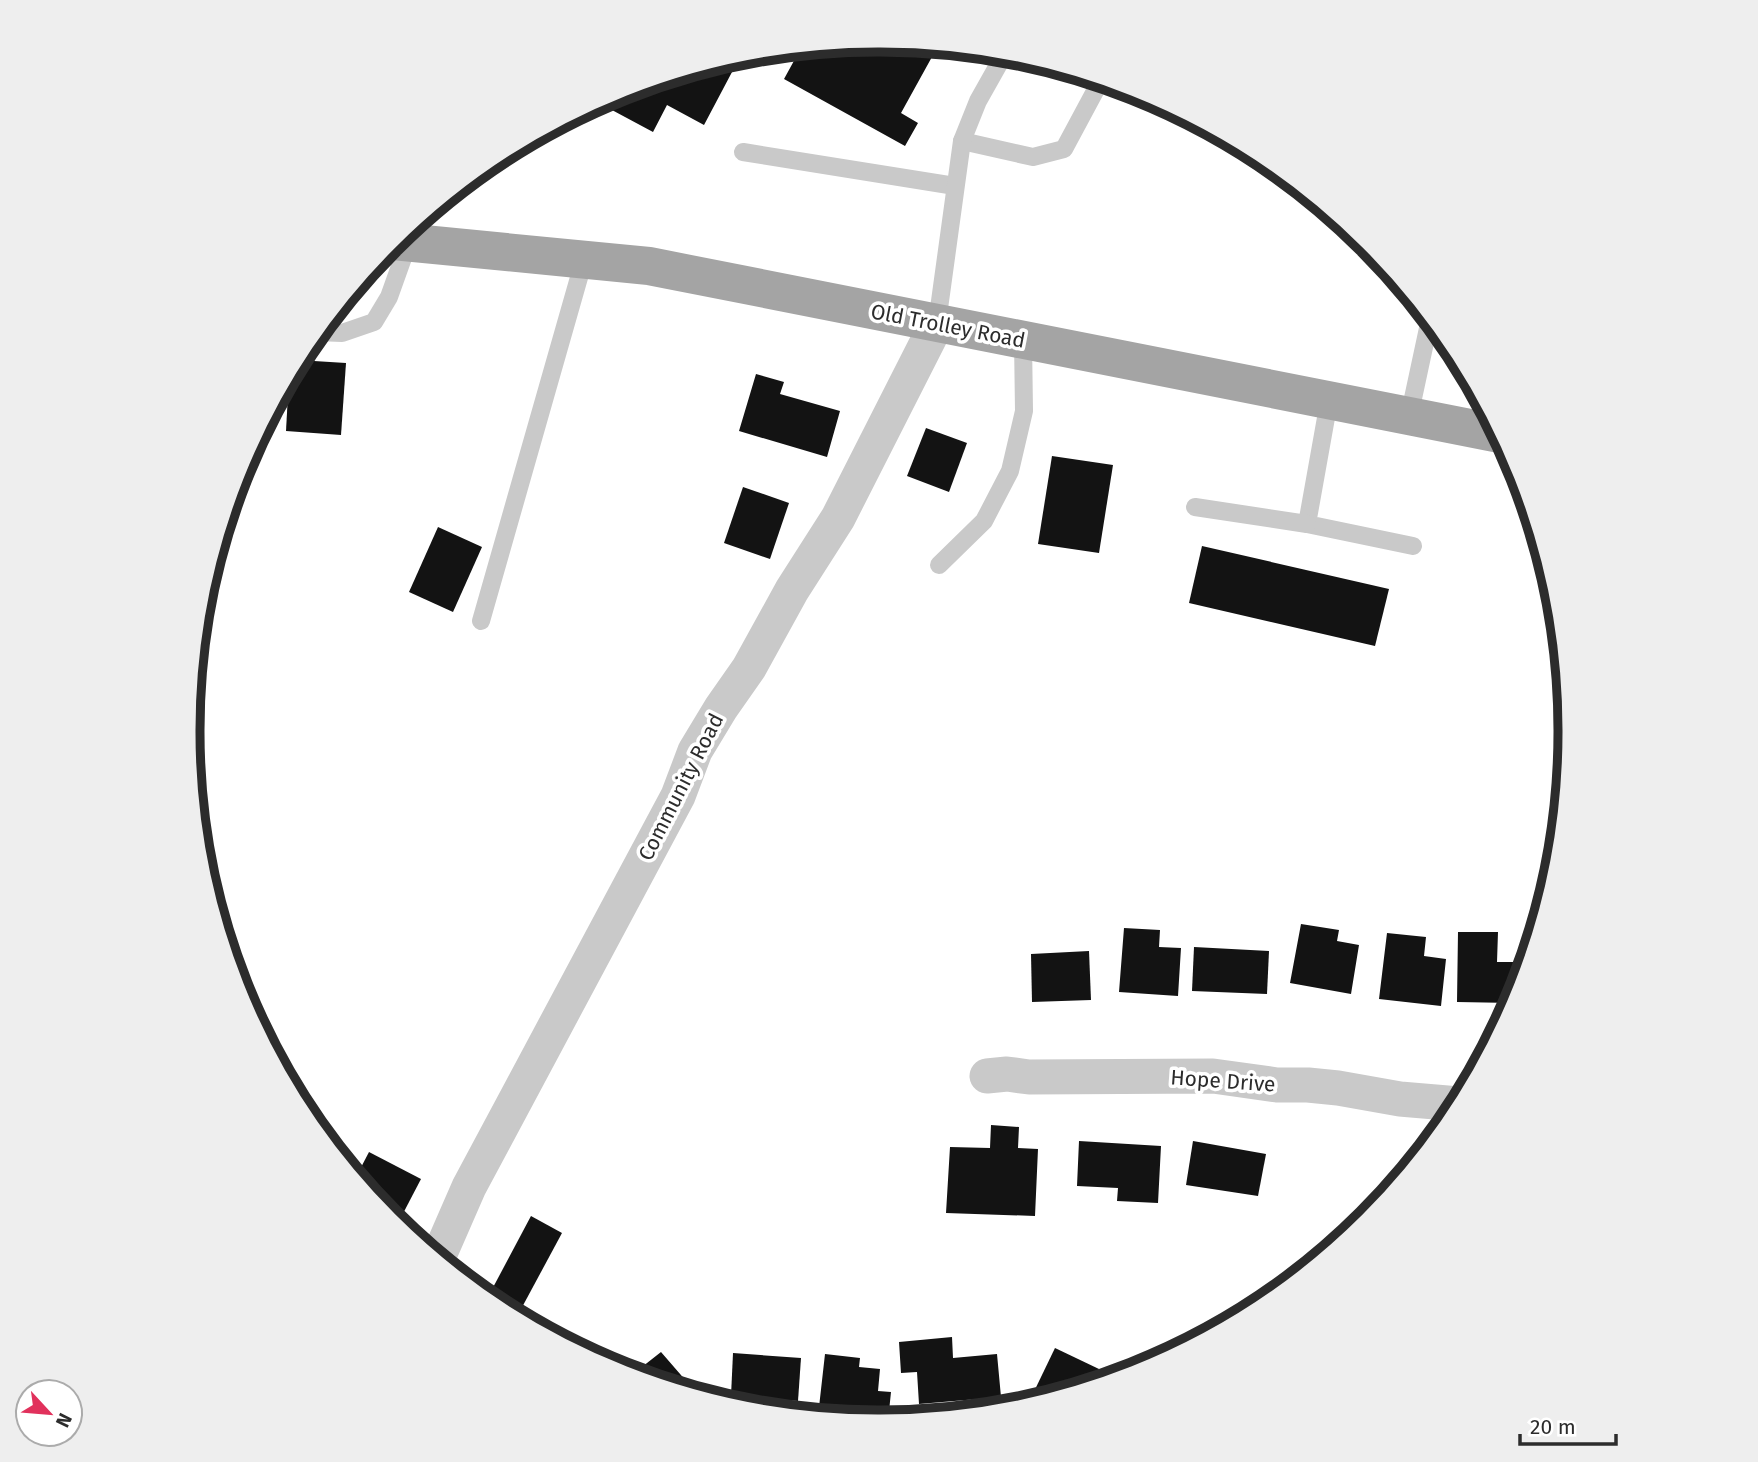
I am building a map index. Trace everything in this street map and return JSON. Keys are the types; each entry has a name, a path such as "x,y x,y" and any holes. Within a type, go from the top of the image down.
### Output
{"main road":[{"name":"Old Trolley Road","path":"409,242 649,266 1488,432"}],"street":[{"name":"Community Road","path":"442,1249 468,1187 678,796 695,751 749,668 792,590 838,518 937,323"},
{"name":"Hope Drive","path":"986,1076 1213,1076 1277,1085 1328,1087 1400,1099 1446,1103"}],"lane":[{"path":"937,323 962,141 978,101 999,64"},
{"path":"962,141 1033,157 1064,149 1096,89"},
{"path":"743,152 955,186"},
{"path":"330,333 342,333 374,322 389,298 399,251"},
{"path":"481,621 583,260"},
{"path":"1409,417 1427,332"},
{"path":"939,565 984,521 1010,471 1024,411 1023,340"},
{"path":"1307,524 1329,401"},
{"path":"1195,507 1307,524 1413,546"}],"building":[{"path":"879,52 933,55 901,113 918,123 905,146 784,79 796,57"},
{"path":"734,69 704,125 667,105 653,132 609,108 661,89"},
{"path":"311,361 346,363 341,435 286,431 288,398"},
{"path":"756,374 784,382 780,394 840,411 827,457 739,431"},
{"path":"926,428 967,443 949,492 907,476"},
{"path":"1052,456 1113,465 1099,553 1038,544"},
{"path":"743,487 789,503 770,559 724,543"},
{"path":"438,527 482,547 453,612 409,592"},
{"path":"1202,546 1389,589 1375,646 1189,603"},
{"path":"1301,924 1339,930 1337,941 1359,945 1351,994 1290,983"},
{"path":"1124,928 1160,930 1159,947 1181,948 1178,996 1119,992"},
{"path":"1458,932 1498,932 1497,962 1516,962 1501,1003 1457,1002"},
{"path":"1387,933 1426,937 1424,956 1446,959 1441,1006 1379,999"},
{"path":"1194,947 1269,951 1267,994 1192,991"},
{"path":"1089,951 1091,1000 1032,1002 1031,954"},
{"path":"991,1125 1019,1127 1018,1148 1038,1149 1035,1216 946,1213 950,1147 990,1148"},
{"path":"1079,1141 1161,1146 1158,1203 1117,1201 1118,1188 1077,1186"},
{"path":"1193,1141 1266,1154 1258,1196 1186,1185"},
{"path":"369,1152 421,1179 403,1214 369,1178 361,1168"},
{"path":"531,1216 562,1233 522,1308 493,1288"},
{"path":"952,1337 953,1358 997,1354 1001,1397 919,1404 917,1372 901,1373 899,1342"},
{"path":"1055,1348 1099,1369 1097,1373 1034,1391"},
{"path":"661,1352 686,1381 661,1373 643,1366"},
{"path":"733,1353 801,1358 798,1401 758,1398 731,1392"},
{"path":"825,1354 860,1358 859,1367 880,1369 878,1391 891,1392 889,1410 819,1407"}]}
